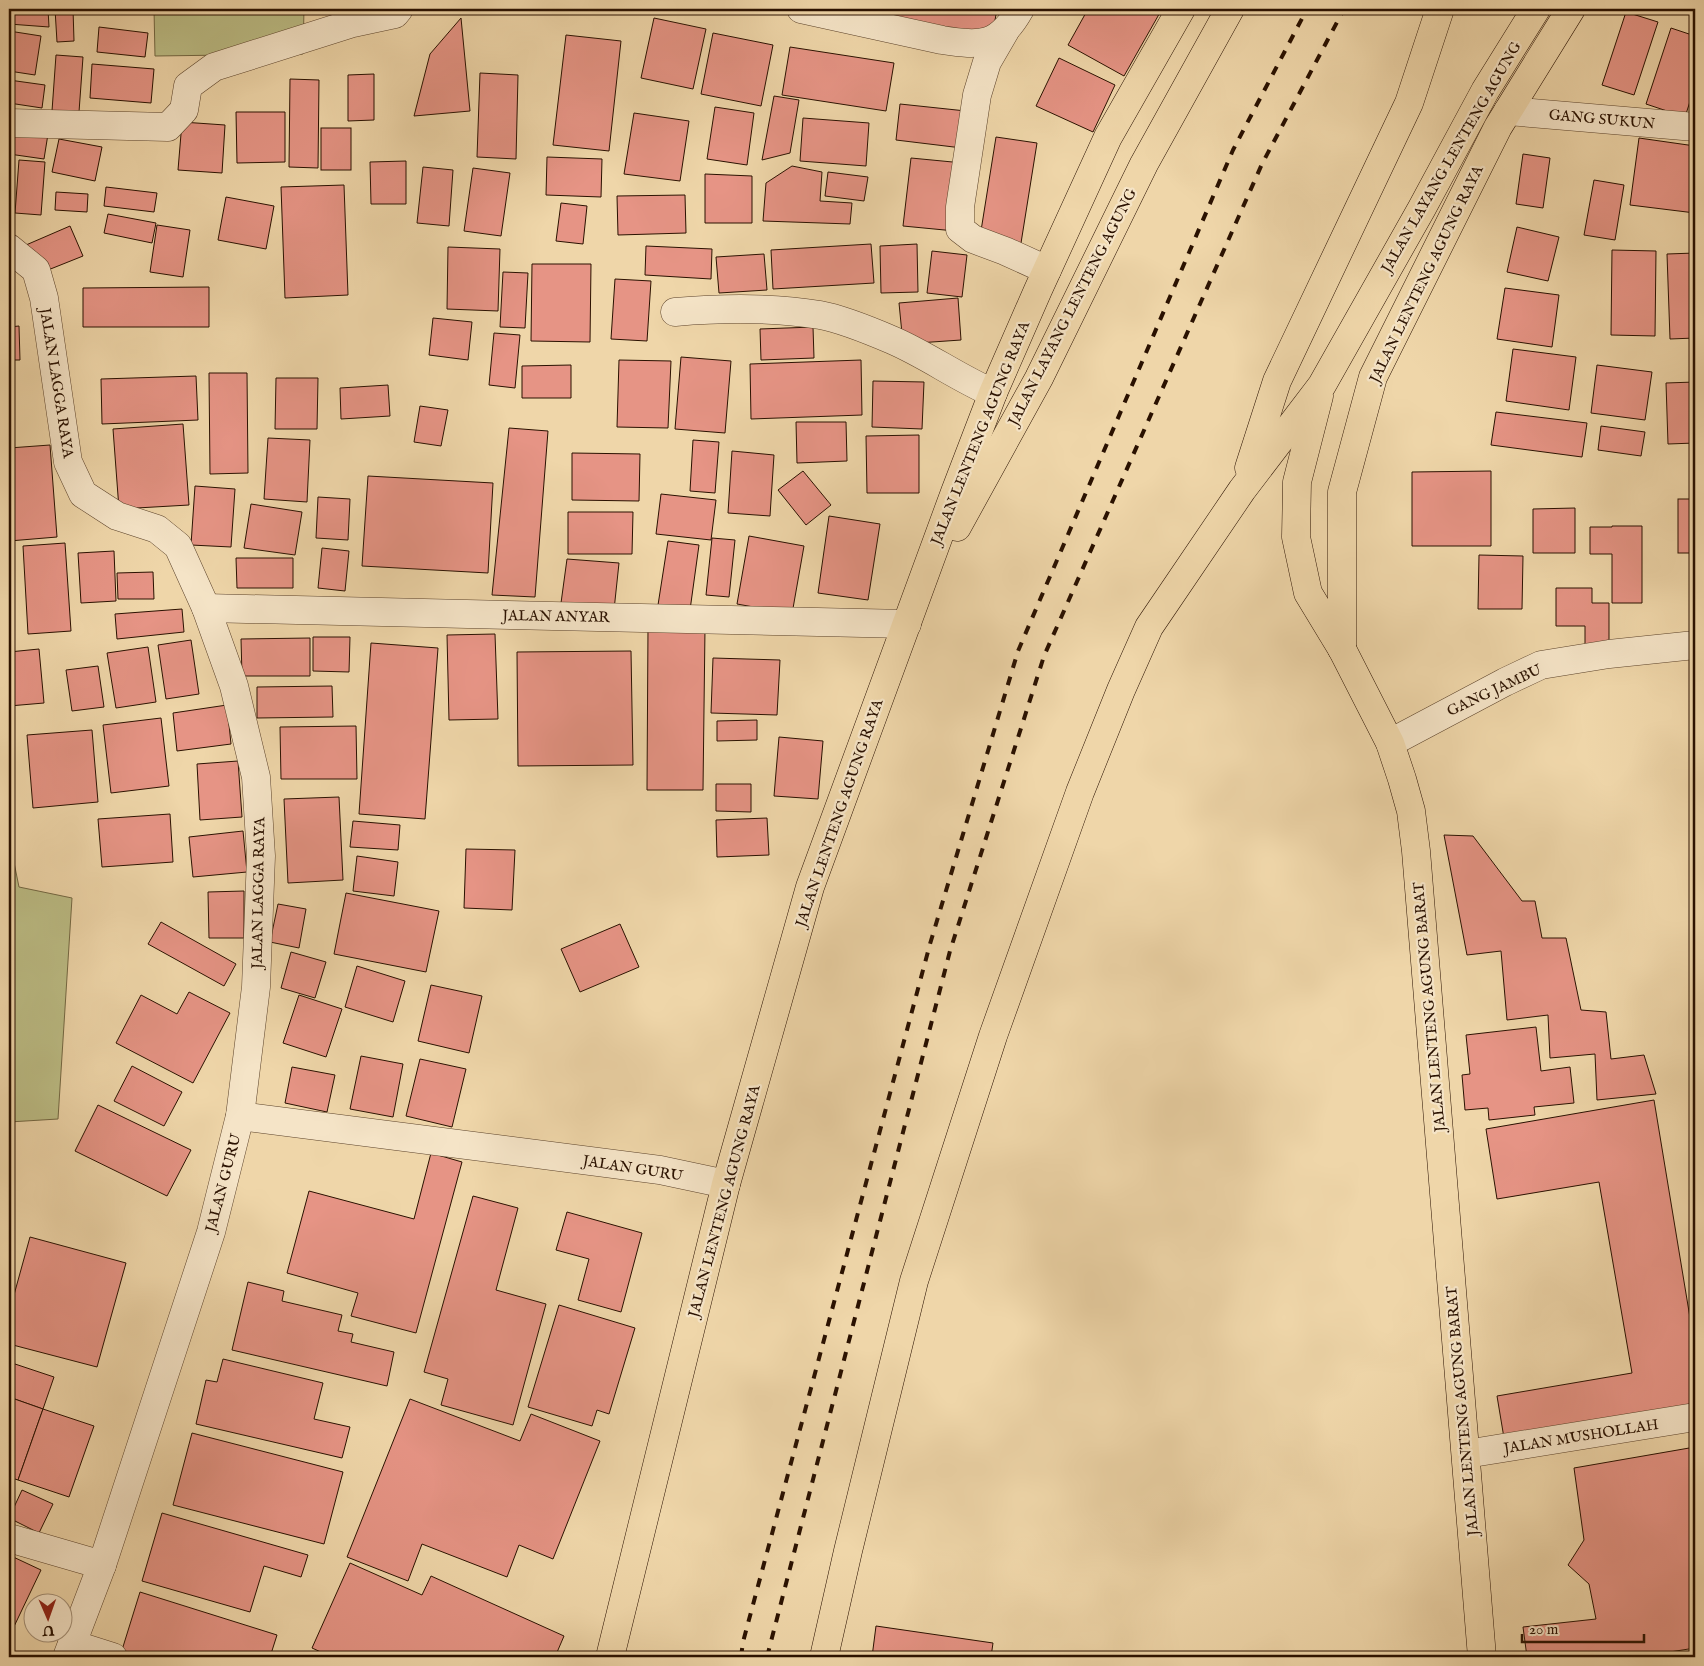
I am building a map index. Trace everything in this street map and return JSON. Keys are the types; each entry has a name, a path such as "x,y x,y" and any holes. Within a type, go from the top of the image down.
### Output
{"main road":[{"name":"JALAN LENTENG AGUNG RAYA","path":"610,1657 726,1184 810,887 993,393 1108,137 1181,9"},
{"name":"JALAN LAYANG LENTENG AGUNG","path":"910,615 1039,378 1144,164 1230,9"},
{"path":"1242,490 1277,381 1409,103 1440,9"},
{"name":"JALAN LAYANG LENTENG AGUNG","path":"1322,385 1486,91 1536,9"},
{"name":"JALAN LENTENG AGUNG RAYA","path":"1342,649 1342,492 1374,377 1503,119 1571,9"},
{"path":"824,1657 848,1550 914,1281 993,1036 1080,792 1149,627 1242,490 1322,385"},
{"name":"JALAN LENTENG AGUNG BARAT","path":"1322,385 1297,482 1296,536 1308,593 1342,649 1390,743 1411,811 1416,851 1482,1657"}],"street":[{"path":"9,123 168,127 184,110 188,86 214,67 353,23 395,14 399,9"},
{"path":"801,9 963,44 982,44 998,36 1012,20"},
{"path":"1012,20 987,62 977,94 960,207 960,228 973,239 1047,270"},
{"name":"GANG SUKUN","path":"1503,119 1695,127"},
{"name":"JALAN LAGGA RAYA","path":"9,248 36,270 44,298 68,462 83,494 117,516 157,529 178,546 206,608 234,686 256,777 261,856 256,987 240,1116"},
{"path":"675,312 724,308 822,315 866,329 894,341 972,384 993,393"},
{"name":"JALAN ANYAR","path":"206,608 910,615"},
{"name":"GANG JAMBU","path":"1390,743 1472,698 1541,666 1610,654 1695,645"},
{"name":"JALAN GURU","path":"69,1651 102,1565 211,1232 240,1116 660,1170 726,1184"},
{"name":"JALAN MUSHOLLAH","path":"1466,1454 1695,1417"},
{"path":"9,1538 102,1565"},
{"path":"69,1651 113,1657"}],"green space":[{"path":"154,9 304,9 303,54 155,56"},
{"path":"9,838 19,887 72,898 58,1119 9,1122"}],"building":[{"path":"9,9 48,9 49,27 9,24"},
{"path":"55,9 73,9 74,41 57,42"},
{"path":"895,9 997,9 992,37 893,21"},
{"path":"1088,9 1162,9 1124,76 1068,45"},
{"path":"1626,12 1658,22 1634,95 1602,85"},
{"path":"461,18 470,111 414,116 430,54"},
{"path":"654,18 706,29 693,89 641,78"},
{"path":"99,27 148,33 145,57 97,52"},
{"path":"1671,28 1695,36 1695,86 1685,117 1646,104"},
{"path":"9,31 41,36 35,75 9,71"},
{"path":"713,33 773,45 761,106 701,94"},
{"path":"566,35 621,41 609,151 553,145"},
{"path":"790,47 894,63 886,111 782,95"},
{"path":"56,55 83,57 79,112 52,111"},
{"path":"1059,58 1115,85 1093,132 1036,106"},
{"path":"92,64 154,69 151,103 90,98"},
{"path":"480,73 518,75 516,159 477,157"},
{"path":"374,74 374,120 348,121 348,75"},
{"path":"290,79 319,80 318,168 289,167"},
{"path":"9,80 45,85 42,108 9,103"},
{"path":"774,96 799,100 790,153 762,160"},
{"path":"900,104 966,111 962,148 896,140"},
{"path":"715,107 754,113 747,165 707,159"},
{"path":"236,112 285,112 285,162 237,163"},
{"path":"634,113 689,121 680,181 624,174"},
{"path":"803,118 869,123 866,166 800,161"},
{"path":"182,122 225,125 222,173 178,170"},
{"path":"9,128 48,134 44,159 9,154"},
{"path":"321,128 351,128 351,170 321,170"},
{"path":"996,137 1037,143 1021,243 980,237"},
{"path":"1639,138 1695,146 1695,213 1630,205"},
{"path":"59,139 102,147 95,181 52,172"},
{"path":"1523,154 1550,158 1543,208 1516,204"},
{"path":"547,157 602,159 601,197 546,195"},
{"path":"911,158 963,163 955,231 903,226"},
{"path":"19,160 45,162 41,215 15,213"},
{"path":"406,161 406,204 371,204 370,162"},
{"path":"792,166 822,172 820,201 852,203 850,224 763,221 766,183"},
{"path":"423,167 453,170 449,226 417,223"},
{"path":"473,168 510,173 501,236 464,231"},
{"path":"828,172 868,177 864,201 825,196"},
{"path":"705,174 752,176 752,223 705,223"},
{"path":"1594,180 1624,185 1615,240 1584,235"},
{"path":"344,185 348,295 285,298 281,187"},
{"path":"106,187 157,193 154,212 104,206"},
{"path":"56,192 88,194 87,212 55,210"},
{"path":"685,195 686,233 618,235 617,196"},
{"path":"226,197 274,206 266,249 218,240"},
{"path":"561,203 587,206 583,244 556,241"},
{"path":"108,214 156,223 152,243 104,233"},
{"path":"157,225 190,230 183,277 150,272"},
{"path":"70,226 83,256 38,274 26,245"},
{"path":"1517,227 1559,237 1548,281 1507,272"},
{"path":"871,244 874,283 773,289 771,250"},
{"path":"917,244 918,292 881,293 880,246"},
{"path":"646,246 712,249 711,279 645,275"},
{"path":"448,247 500,249 498,311 447,309"},
{"path":"1612,250 1656,251 1655,336 1611,335"},
{"path":"932,251 967,255 962,297 927,293"},
{"path":"1695,253 1695,338 1670,339 1667,254"},
{"path":"764,254 767,290 719,293 716,257"},
{"path":"532,264 591,264 590,342 531,341"},
{"path":"503,272 528,273 525,328 500,327"},
{"path":"615,279 651,281 647,341 611,339"},
{"path":"209,287 209,327 83,327 83,288"},
{"path":"1505,288 1559,295 1552,347 1497,339"},
{"path":"958,298 961,340 903,344 899,303"},
{"path":"433,318 472,322 468,360 429,355"},
{"path":"19,326 20,360 9,360 9,327"},
{"path":"813,327 814,358 761,360 760,329"},
{"path":"494,333 520,335 515,388 489,385"},
{"path":"1513,349 1576,357 1569,410 1506,401"},
{"path":"681,357 731,361 725,433 675,429"},
{"path":"619,360 671,361 668,428 617,427"},
{"path":"861,360 862,415 751,419 750,364"},
{"path":"571,365 571,398 522,398 522,366"},
{"path":"1597,365 1652,372 1645,420 1591,413"},
{"path":"209,373 247,373 248,473 210,474"},
{"path":"196,376 198,420 102,424 101,379"},
{"path":"276,378 318,378 317,429 275,429"},
{"path":"873,381 924,382 922,429 872,427"},
{"path":"1695,382 1695,443 1668,444 1666,383"},
{"path":"388,385 390,416 341,419 340,388"},
{"path":"420,406 448,410 441,446 414,442"},
{"path":"1496,412 1587,423 1582,457 1491,445"},
{"path":"796,422 846,422 847,461 797,463"},
{"path":"183,424 189,505 119,509 113,429"},
{"path":"1601,426 1645,432 1641,456 1598,450"},
{"path":"509,428 548,431 535,597 492,595"},
{"path":"919,435 919,493 867,493 866,436"},
{"path":"268,438 310,440 307,502 264,499"},
{"path":"693,440 719,442 715,493 690,491"},
{"path":"50,445 57,537 9,541 9,448"},
{"path":"732,451 774,455 770,516 728,513"},
{"path":"572,453 640,454 639,501 572,500"},
{"path":"803,471 831,505 806,525 778,490"},
{"path":"1491,471 1491,546 1412,546 1412,472"},
{"path":"368,476 493,483 488,573 362,566"},
{"path":"195,486 235,489 231,547 191,545"},
{"path":"661,494 716,500 711,540 656,534"},
{"path":"318,497 350,499 348,540 316,538"},
{"path":"1678,499 1695,499 1695,553 1678,553"},
{"path":"251,504 302,512 295,555 244,548"},
{"path":"1575,508 1575,553 1533,553 1533,509"},
{"path":"568,512 633,512 632,554 568,554"},
{"path":"829,516 880,524 868,600 818,593"},
{"path":"1642,526 1642,603 1612,603 1612,554 1590,554 1590,527"},
{"path":"749,536 804,546 792,614 737,604"},
{"path":"712,538 735,540 729,597 706,595"},
{"path":"668,541 699,545 690,610 658,605"},
{"path":"65,543 71,631 28,634 23,546"},
{"path":"322,548 349,551 345,591 318,588"},
{"path":"114,551 116,601 81,603 78,553"},
{"path":"1479,555 1523,556 1522,609 1478,609"},
{"path":"236,558 293,558 293,588 237,588"},
{"path":"567,559 619,563 614,610 561,603"},
{"path":"153,572 154,599 118,599 117,573"},
{"path":"1556,588 1592,588 1592,603 1609,603 1609,653 1585,653 1585,626 1556,626"},
{"path":"182,609 184,632 117,639 115,614"},
{"path":"648,627 705,628 703,790 647,790"},
{"path":"495,634 498,719 449,720 447,635"},
{"path":"313,637 350,637 349,672 313,671"},
{"path":"310,638 310,676 242,676 241,639"},
{"path":"191,640 199,694 166,699 158,645"},
{"path":"371,643 438,648 425,819 359,814"},
{"path":"148,647 156,702 116,708 107,653"},
{"path":"39,649 44,703 9,706 9,652"},
{"path":"631,651 633,765 518,766 517,652"},
{"path":"713,658 780,660 777,715 711,713"},
{"path":"98,666 104,707 72,711 66,670"},
{"path":"332,686 333,717 257,718 257,687"},
{"path":"227,705 231,744 177,751 173,713"},
{"path":"161,718 169,786 111,793 103,725"},
{"path":"757,720 757,740 717,741 717,721"},
{"path":"356,726 357,779 281,779 280,727"},
{"path":"92,730 98,802 33,808 27,735"},
{"path":"779,737 823,741 818,799 774,796"},
{"path":"238,761 242,817 200,820 197,764"},
{"path":"716,784 751,784 751,812 716,811"},
{"path":"339,797 343,880 288,883 284,799"},
{"path":"170,814 173,862 102,867 98,819"},
{"path":"767,818 769,855 717,857 716,820"},
{"path":"353,821 400,825 398,850 350,847"},
{"path":"243,831 247,872 193,877 189,837"},
{"path":"1444,835 1473,836 1522,901 1535,901 1542,938 1566,938 1581,1010 1606,1012 1611,1059 1644,1055 1656,1094 1597,1100 1595,1054 1550,1058 1548,1015 1507,1020 1501,951 1467,955"},
{"path":"466,849 515,850 512,910 464,908"},
{"path":"357,856 398,862 394,896 353,891"},
{"path":"244,891 244,938 209,938 208,892"},
{"path":"346,893 439,911 426,972 334,954"},
{"path":"278,904 306,909 299,948 270,942"},
{"path":"161,922 236,964 224,986 148,944"},
{"path":"620,924 639,967 580,992 561,949"},
{"path":"291,952 326,962 315,998 281,988"},
{"path":"357,966 405,981 393,1022 345,1007"},
{"path":"431,985 482,996 469,1053 418,1041"},
{"path":"189,992 230,1013 193,1083 116,1043 141,995 177,1014"},
{"path":"299,995 342,1009 326,1057 283,1043"},
{"path":"1536,1027 1541,1071 1570,1067 1574,1103 1534,1107 1535,1115 1489,1120 1488,1108 1465,1110 1462,1075 1470,1074 1466,1035"},
{"path":"361,1056 403,1064 393,1117 350,1109"},
{"path":"420,1059 466,1069 452,1127 406,1116"},
{"path":"132,1066 182,1092 164,1126 114,1101"},
{"path":"292,1067 335,1075 327,1112 285,1103"},
{"path":"1654,1100 1695,1348 1695,1412 1505,1444 1497,1396 1632,1373 1599,1182 1497,1199 1486,1129"},
{"path":"98,1105 191,1150 167,1196 75,1151"},
{"path":"431,1153 462,1162 416,1333 351,1316 358,1293 287,1273 309,1191 414,1219"},
{"path":"473,1196 518,1208 496,1290 546,1304 513,1425 441,1405 448,1379 424,1372"},
{"path":"567,1212 642,1233 621,1312 578,1300 589,1259 556,1250"},
{"path":"30,1237 126,1263 97,1367 9,1344 9,1313"},
{"path":"248,1282 284,1291 282,1301 342,1315 338,1331 353,1334 351,1342 394,1352 387,1386 232,1350"},
{"path":"559,1305 635,1328 609,1414 597,1410 592,1426 528,1407"},
{"path":"223,1359 323,1383 314,1419 350,1427 342,1458 196,1424 206,1380 217,1382"},
{"path":"9,1362 54,1377 43,1409 9,1397"},
{"path":"9,1397 43,1409 18,1480 9,1477"},
{"path":"410,1399 520,1441 531,1414 600,1441 553,1559 519,1545 507,1577 422,1544 408,1581 347,1557"},
{"path":"43,1409 94,1426 69,1497 18,1480"},
{"path":"192,1433 343,1472 324,1544 173,1505"},
{"path":"1695,1447 1695,1648 1638,1657 1527,1657 1523,1627 1596,1619 1589,1584 1568,1565 1584,1540 1574,1468"},
{"path":"22,1490 53,1504 39,1533 9,1518"},
{"path":"162,1513 308,1555 301,1577 264,1566 250,1612 142,1581"},
{"path":"9,1555 41,1570 30,1594 22,1594 22,1610 9,1637"},
{"path":"350,1563 422,1595 431,1576 564,1636 555,1657 332,1657 312,1648"},
{"path":"140,1592 277,1635 270,1657 144,1657 122,1650"},
{"path":"876,1626 993,1643 991,1657 872,1657"}],"railway":[{"path":"741,1657 743,1642 930,944 1018,651 1233,150 1307,9"},
{"path":"767,1657 950,951 1044,656 1262,164 1344,9"}]}
